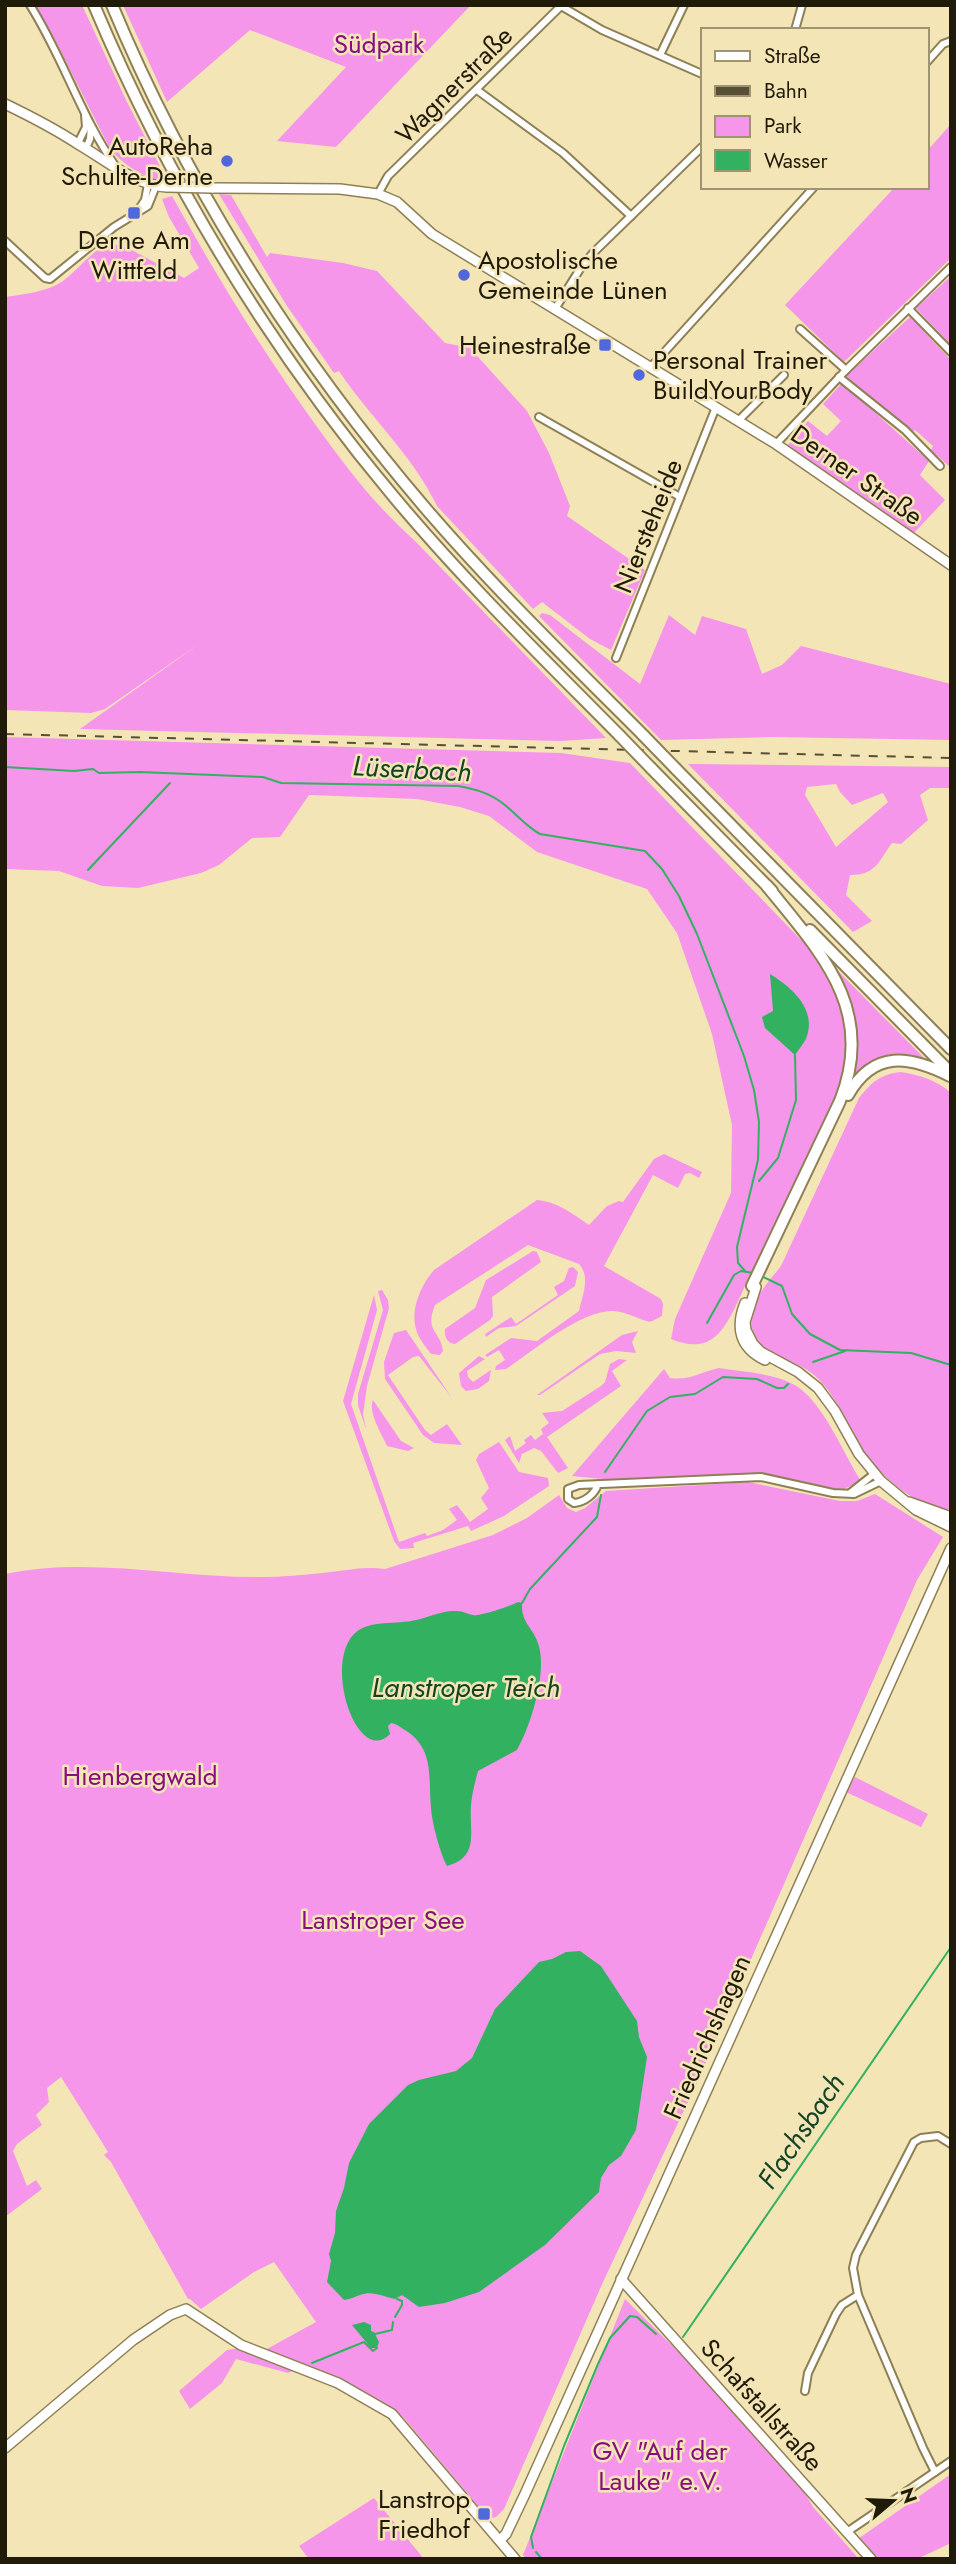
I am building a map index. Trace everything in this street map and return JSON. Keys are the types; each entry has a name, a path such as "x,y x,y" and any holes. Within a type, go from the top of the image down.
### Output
{"highway":[{"path":"94,5 177,179 225,261 289,360 348,440 423,531 951,1075"},
{"path":"112,5 171,132 215,213 276,311 332,391 387,462 456,542 951,1049"},
{"path":"766,1262 841,1101 849,1075 852,1043 848,1009 835,977 817,949 767,886"},
{"path":"754,1287 849,1094 862,1075 882,1063 900,1060 921,1063 951,1075"}],"main road":[{"path":"5,104 152,185"},
{"name":"Derner Straße","path":"152,185 341,189 378,194 397,202 432,234 776,444 951,565"},
{"path":"754,1287 747,1313 746,1330 753,1345 776,1362 798,1372 818,1388 835,1411 859,1454 878,1477 916,1510 951,1527"},
{"path":"908,1502 951,1517"},
{"name":"Friedrichshagen","path":"500,2540 506,2534 520,2504 951,1548"},
{"name":"Schafstallstraße","path":"621,2279 871,2559"},
{"path":"5,2448 133,2340 170,2315 186,2309 241,2345 338,2384 385,2410 400,2423 515,2559"}],"street":[{"path":"30,5 49,37 85,113 117,167"},
{"path":"660,55 684,5"},
{"path":"796,28 802,5"},
{"path":"562,6 602,30 701,74"},
{"name":"Wagnerstraße","path":"378,194 388,176 562,6"},
{"path":"928,61 943,44 951,41"},
{"path":"477,90 563,153 631,216"},
{"path":"82,146 86,127 85,113"},
{"path":"82,146 92,133 91,124"},
{"path":"555,309 580,269 701,148"},
{"path":"5,241 45,278 50,279 149,205 152,185"},
{"path":"650,368 812,189"},
{"path":"776,444 839,377 951,267"},
{"path":"908,308 951,352"},
{"path":"800,329 846,370"},
{"path":"738,421 784,375"},
{"path":"839,377 905,430 940,466"},
{"name":"Niersteheide","path":"616,659 716,407"},
{"path":"538,417 680,497"},
{"path":"598,1485 585,1500 575,1503 568,1499 567,1492 571,1486 761,1477 833,1493 858,1493 878,1477"},
{"path":"935,2472 858,2294 853,2268 856,2255 914,2142 921,2138 938,2136 951,2144"},
{"path":"805,2391 808,2373 836,2314 842,2305 858,2294"},
{"path":"847,2532 951,2461"}],"green space":[{"path":"30,5 82,5 167,180 151,178 136,170 110,149 53,36"},
{"name":"Südpark","path":"123,5 471,5 336,147 277,141 346,67 250,30 167,102"},
{"path":"951,124 951,258 844,362 785,305 893,189 928,189 928,150"},
{"path":"219,194 231,195 267,257 270,253 343,263 377,271 445,343 470,348 527,411 549,453 570,506 567,516 645,570 611,650 590,639 542,602 533,609 437,506 404,454 339,371 334,373 287,306"},
{"path":"172,196 261,345 353,475 375,501 606,738 560,741 80,729 203,641 105,709 91,713 5,710 5,297 57,285 110,243 128,248 184,278 199,268 169,217 162,199"},
{"path":"951,276 951,345 916,308"},
{"path":"910,317 951,360 951,468 931,450 933,446 915,430 912,433 846,376"},
{"path":"842,383 929,461 920,475 945,500 913,534 786,447 808,421 827,436 841,421 823,404"},
{"path":"542,613 550,615 640,684 669,615 695,635 702,616 746,629 762,674 782,665 801,646 951,684 951,740 773,737 661,740 539,616"},
{"path":"5,737 561,753 630,763 807,946 830,983 844,1023 843,1068 831,1109 785,1208 719,1333 708,1341 696,1344 671,1339 675,1319 731,1193 732,1125 712,1034 677,933 647,889 537,852 489,816 460,807 417,799 309,795 280,837 252,838 219,865 201,873 138,888 102,886 59,871 5,869"},
{"path":"688,764 951,767 951,788 930,788 920,795 928,820 901,844 892,843 871,870 850,875 846,895 872,921 853,932","holes":["836,784 852,805 883,793 888,802 836,847 805,795 807,787"]},
{"path":"837,970 925,1059 903,1057 851,1082 852,1025"},
{"path":"901,1072 928,1079 951,1093 951,1509 920,1501 887,1478 861,1447 835,1400 822,1383 806,1369 769,1351 756,1337 752,1327 751,1318 756,1302 781,1266 859,1098 877,1080"},
{"path":"664,1154 702,1172 699,1178 690,1173 685,1174 678,1188 653,1175 604,1266 661,1299 662,1316 650,1322 619,1312 601,1312 558,1332 506,1369 495,1370 496,1366 505,1360 499,1350 487,1357 485,1355 511,1338 537,1341 579,1311 585,1281 583,1269 579,1264 528,1245 435,1305 431,1321 443,1351 440,1355 431,1354 417,1332 414,1313 421,1290 434,1270 537,1200 558,1205 589,1225 607,1206 623,1202 654,1159"},
{"path":"533,1251 537,1252 541,1262 492,1297 493,1316 490,1320 455,1344 448,1341 445,1329 475,1308 486,1280"},
{"path":"573,1267 578,1272 575,1286 516,1326 499,1328 486,1337 485,1334 511,1317 516,1324 558,1295 554,1287 564,1281 569,1268"},
{"path":"382,1290 389,1308 367,1386 363,1414 366,1429 358,1405 358,1394 383,1310 378,1291"},
{"path":"374,1295 377,1310 351,1404 399,1542 443,1530 457,1520 449,1509 457,1505 470,1522 488,1509 481,1498 489,1488 476,1460 479,1454 499,1442 519,1472 548,1478 549,1486 504,1516 471,1531 468,1526 413,1543 414,1548 400,1549 394,1541 343,1401"},
{"path":"406,1330 452,1398 419,1356 413,1357 388,1375 425,1430 431,1435 447,1424 462,1445 434,1443 423,1435 385,1379 384,1362 394,1333"},
{"path":"638,1331 632,1342 636,1353 616,1351 600,1354 537,1395 622,1335"},
{"path":"479,1356 485,1359 467,1371 468,1377 473,1382 491,1370 489,1381 478,1389 466,1391 461,1386 459,1373"},
{"path":"619,1359 627,1360 612,1371 621,1386 547,1437 568,1468 558,1473 541,1451 534,1448 522,1454 519,1463 505,1440 510,1436 515,1451 526,1443 524,1440 531,1435 535,1440 543,1434 541,1429 549,1423 542,1413 562,1411 601,1386 605,1382 610,1364"},
{"path":"719,1368 770,1376 798,1387 817,1406 861,1481 844,1489 830,1489 759,1474 613,1480 572,1476 664,1369 670,1378 677,1379"},
{"path":"373,1400 401,1441 414,1448 408,1451 387,1446 374,1417"},
{"name":"Lanstroper See","path":"748,1482 840,1501 857,1501 875,1494 943,1537 917,1580 696,2085 603,2282 504,2509 496,2517 489,2519 403,2417 383,2403 265,2350 316,2322 274,2262 254,2272 201,2309 188,2299 111,2162 104,2155 108,2152 61,2077 47,2088 49,2102 36,2115 42,2125 17,2144 13,2151 27,2186 36,2180 42,2189 5,2217 5,1574 37,1569 101,1567 270,1577 361,1568 385,1569 493,1535 527,1518 559,1495 567,1508 576,1512 606,1491"},
{"path":"855,1777 928,1814 921,1827 846,1792"},
{"name":"GV \"Auf der Lauke\" e.V.","path":"625,2299 743,2416 794,2473 813,2507 859,2559 526,2559 523,2555"},
{"path":"240,2348 295,2370 288,2373 236,2359 222,2383 190,2409 179,2391 227,2350"},
{"path":"951,2474 951,2543 917,2559 872,2559 855,2541"},
{"path":"374,2498 424,2559 309,2559 299,2546"}],"water":[{"path":"770,974 800,999 808,1016 807,1036 795,1055 765,1028 762,1017 773,1011"},
{"name":"Lanstroper Teich","path":"522,1603 523,1615 536,1637 541,1655 537,1698 517,1750 478,1771 471,1801 469,1850 457,1862 447,1866 433,1822 426,1755 415,1738 395,1724 388,1726 390,1734 378,1740 367,1737 356,1725 343,1688 345,1649 354,1634 367,1626 421,1619 452,1611 476,1615"},
{"name":"Lanstroper See","path":"580,1951 601,1966 637,2021 639,2037 647,2057 636,2130 621,2156 609,2165 601,2178 599,2192 545,2245 479,2292 445,2303 419,2307 402,2295 395,2299 369,2293 344,2300 327,2282 331,2261 329,2254 335,2233 336,2211 349,2163 369,2124 408,2085 456,2071 472,2058 495,2009 539,1962 566,1952"},
{"path":"364,2322 371,2325 371,2331 379,2342 377,2348 371,2348 352,2325"}],"waterway":[{"name":"Lüserbach","path":"5,767 74,771 93,769 99,773 263,777 281,783 458,786 480,791 496,799 540,834 645,851 662,869 679,896 697,934 744,1056 754,1090 759,1122 758,1160 737,1247 738,1263 745,1271"},
{"path":"88,870 170,783"},
{"path":"759,1181 778,1158 796,1100 795,1055"},
{"path":"707,1323 734,1275 741,1271 753,1273"},
{"path":"761,1276 782,1286 792,1314 810,1334 840,1350 911,1353 951,1365"},
{"path":"813,1362 845,1351"},
{"path":"605,1472 647,1411 670,1397 695,1394 723,1377 757,1379 777,1388 784,1388 788,1384"},
{"path":"522,1603 530,1589 597,1517 601,1495"},
{"name":"Flachsbach","path":"683,2337 951,1947"},
{"path":"395,2317 402,2305 402,2301 397,2299"},
{"name":"Flachsbach","path":"533,2548 531,2537 564,2446 610,2338 630,2316 637,2317 656,2334"},
{"path":"375,2334 392,2330 393,2322"},
{"path":"312,2363 364,2342 373,2351 377,2348"},
{"name":"Flachsbach","path":"536,2552 542,2559"}],"railway":[{"path":"5,734 951,758"}],"place":[{"name":"AutoReha Schulte-Derne","path":"227,161"},
{"name":"Derne Am Wittfeld","path":"134,213"},
{"name":"Apostolische Gemeinde Lünen","path":"464,275"},
{"name":"Heinestraße","path":"605,345"},
{"name":"Personal Trainer BuildYourBody","path":"639,375"},
{"name":"Lanstrop Friedhof","path":"484,2514"}],"park label":[{"name":"Hienbergwald","path":"140,1776"}]}
